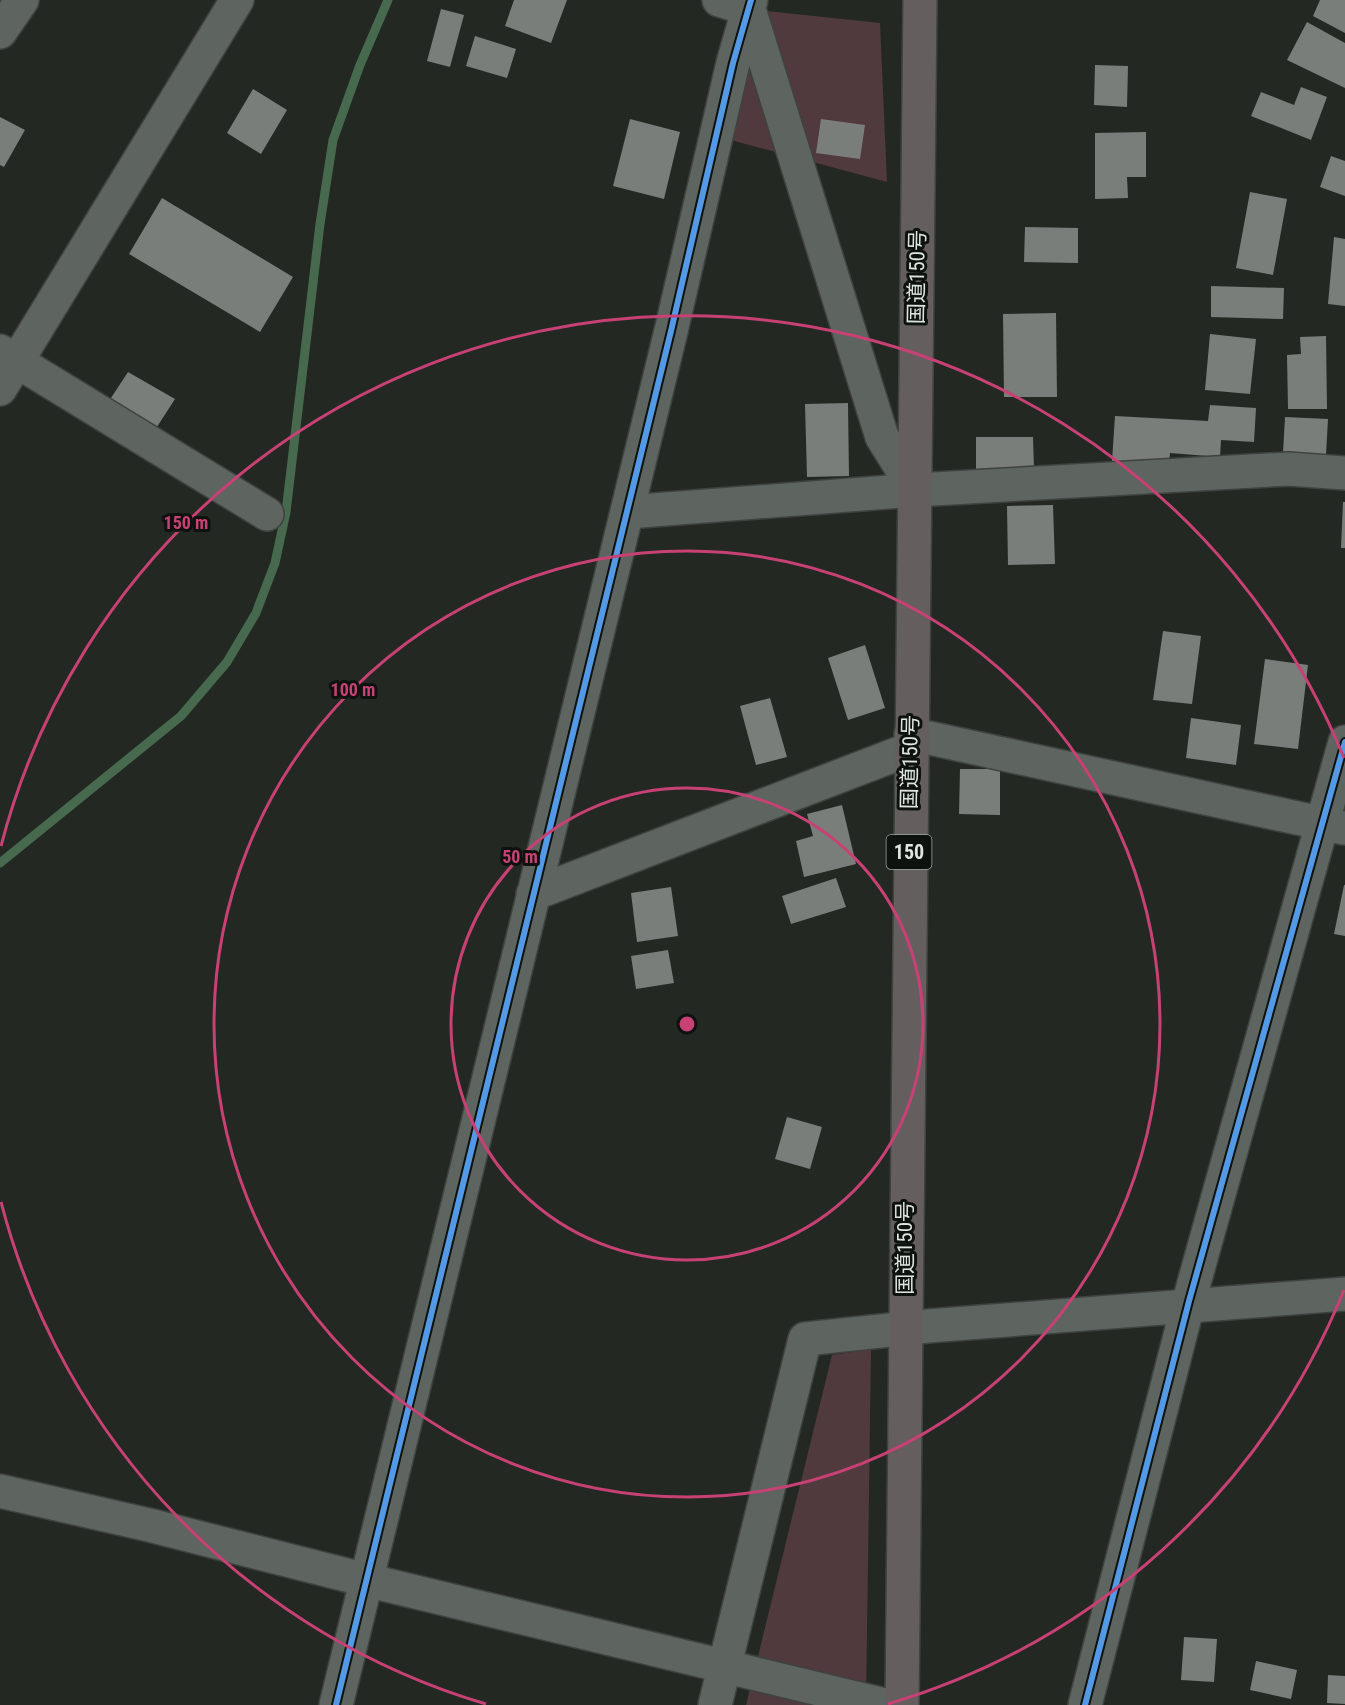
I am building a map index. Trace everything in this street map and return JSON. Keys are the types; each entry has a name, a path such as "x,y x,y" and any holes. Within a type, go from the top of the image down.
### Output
{"highway":[{"name":"国道150号","path":"902,1705 920,0"}],"street":[{"path":"0,32 22,0"},
{"path":"0,389 9,356 237,0"},
{"path":"740,3 882,437 915,490"},
{"path":"336,1705 627,512 733,63 740,3"},
{"path":"9,356 267,514"},
{"path":"627,512 915,490 1288,469 1345,473"},
{"path":"533,894 911,741 1334,826"},
{"path":"1085,1705 1191,1297 1334,826 1345,742"},
{"path":"715,1705 737,1670 805,1339 1191,1297 1345,1294"},
{"path":"0,1491 149,1525 366,1580 885,1705"}],"shaded area":[{"path":"749,9 880,23 887,182 716,136"},
{"path":"871,1349 866,1705 746,1705 832,1355"}],"building":[{"path":"514,0 567,0 551,43 505,26"},
{"path":"1320,0 1345,0 1345,33 1313,16"},
{"path":"441,9 464,15 450,67 427,61"},
{"path":"1307,22 1345,43 1345,88 1287,60"},
{"path":"475,36 516,49 507,78 466,66"},
{"path":"1095,65 1128,66 1127,107 1094,105"},
{"path":"1301,87 1327,97 1311,140 1251,116 1261,92 1294,105"},
{"path":"253,89 287,110 261,154 227,133"},
{"path":"0,117 25,130 4,167 0,165"},
{"path":"630,119 680,132 664,199 613,186"},
{"path":"821,119 865,125 860,159 816,153"},
{"path":"1146,132 1146,177 1127,177 1128,198 1095,199 1095,133"},
{"path":"1331,156 1345,161 1345,196 1320,187"},
{"path":"1250,192 1287,199 1273,275 1236,268"},
{"path":"162,198 293,277 260,332 129,254"},
{"path":"1025,227 1078,228 1078,263 1024,262"},
{"path":"1334,237 1345,239 1345,306 1328,304"},
{"path":"1211,286 1284,288 1283,319 1211,317"},
{"path":"1056,313 1057,397 1004,397 1003,314"},
{"path":"1210,334 1256,339 1250,394 1205,390"},
{"path":"1326,336 1327,409 1288,409 1287,355 1301,354 1300,337"},
{"path":"128,372 175,399 155,430 107,404"},
{"path":"848,403 849,476 807,477 805,404"},
{"path":"1210,405 1256,408 1254,442 1221,440 1220,457 1170,453 1169,465 1112,461 1115,416 1208,421"},
{"path":"1285,417 1328,419 1326,455 1283,453"},
{"path":"976,437 1033,437 1034,469 976,470"},
{"path":"1343,502 1345,502 1345,548 1341,548"},
{"path":"1053,505 1055,564 1008,565 1007,506"},
{"path":"1163,631 1201,636 1192,704 1153,700"},
{"path":"865,645 885,708 848,720 828,658"},
{"path":"1265,659 1308,665 1298,749 1254,744"},
{"path":"770,698 787,757 756,765 740,706"},
{"path":"1191,718 1241,725 1236,765 1186,758"},
{"path":"960,769 1000,769 1000,815 959,814"},
{"path":"842,805 856,864 804,877 796,841 813,836 807,814"},
{"path":"836,878 846,907 791,924 782,896"},
{"path":"1345,885 1345,936 1334,934"},
{"path":"671,887 678,936 637,942 631,893"},
{"path":"668,950 674,983 636,989 631,956"},
{"path":"787,1117 822,1127 810,1169 775,1159"},
{"path":"1184,1637 1217,1639 1214,1682 1181,1680"},
{"path":"1256,1661 1297,1670 1291,1699 1250,1690"},
{"path":"1328,1675 1345,1676 1345,1704 1327,1703"}],"waterway":[{"path":"0,863 181,716 227,662 256,613 275,563 286,512 320,224 333,140 360,65 388,0"}],"cycle path":[{"path":"336,1705 671,331 733,63 751,0"},
{"path":"1085,1705 1189,1301 1345,742"}]}
